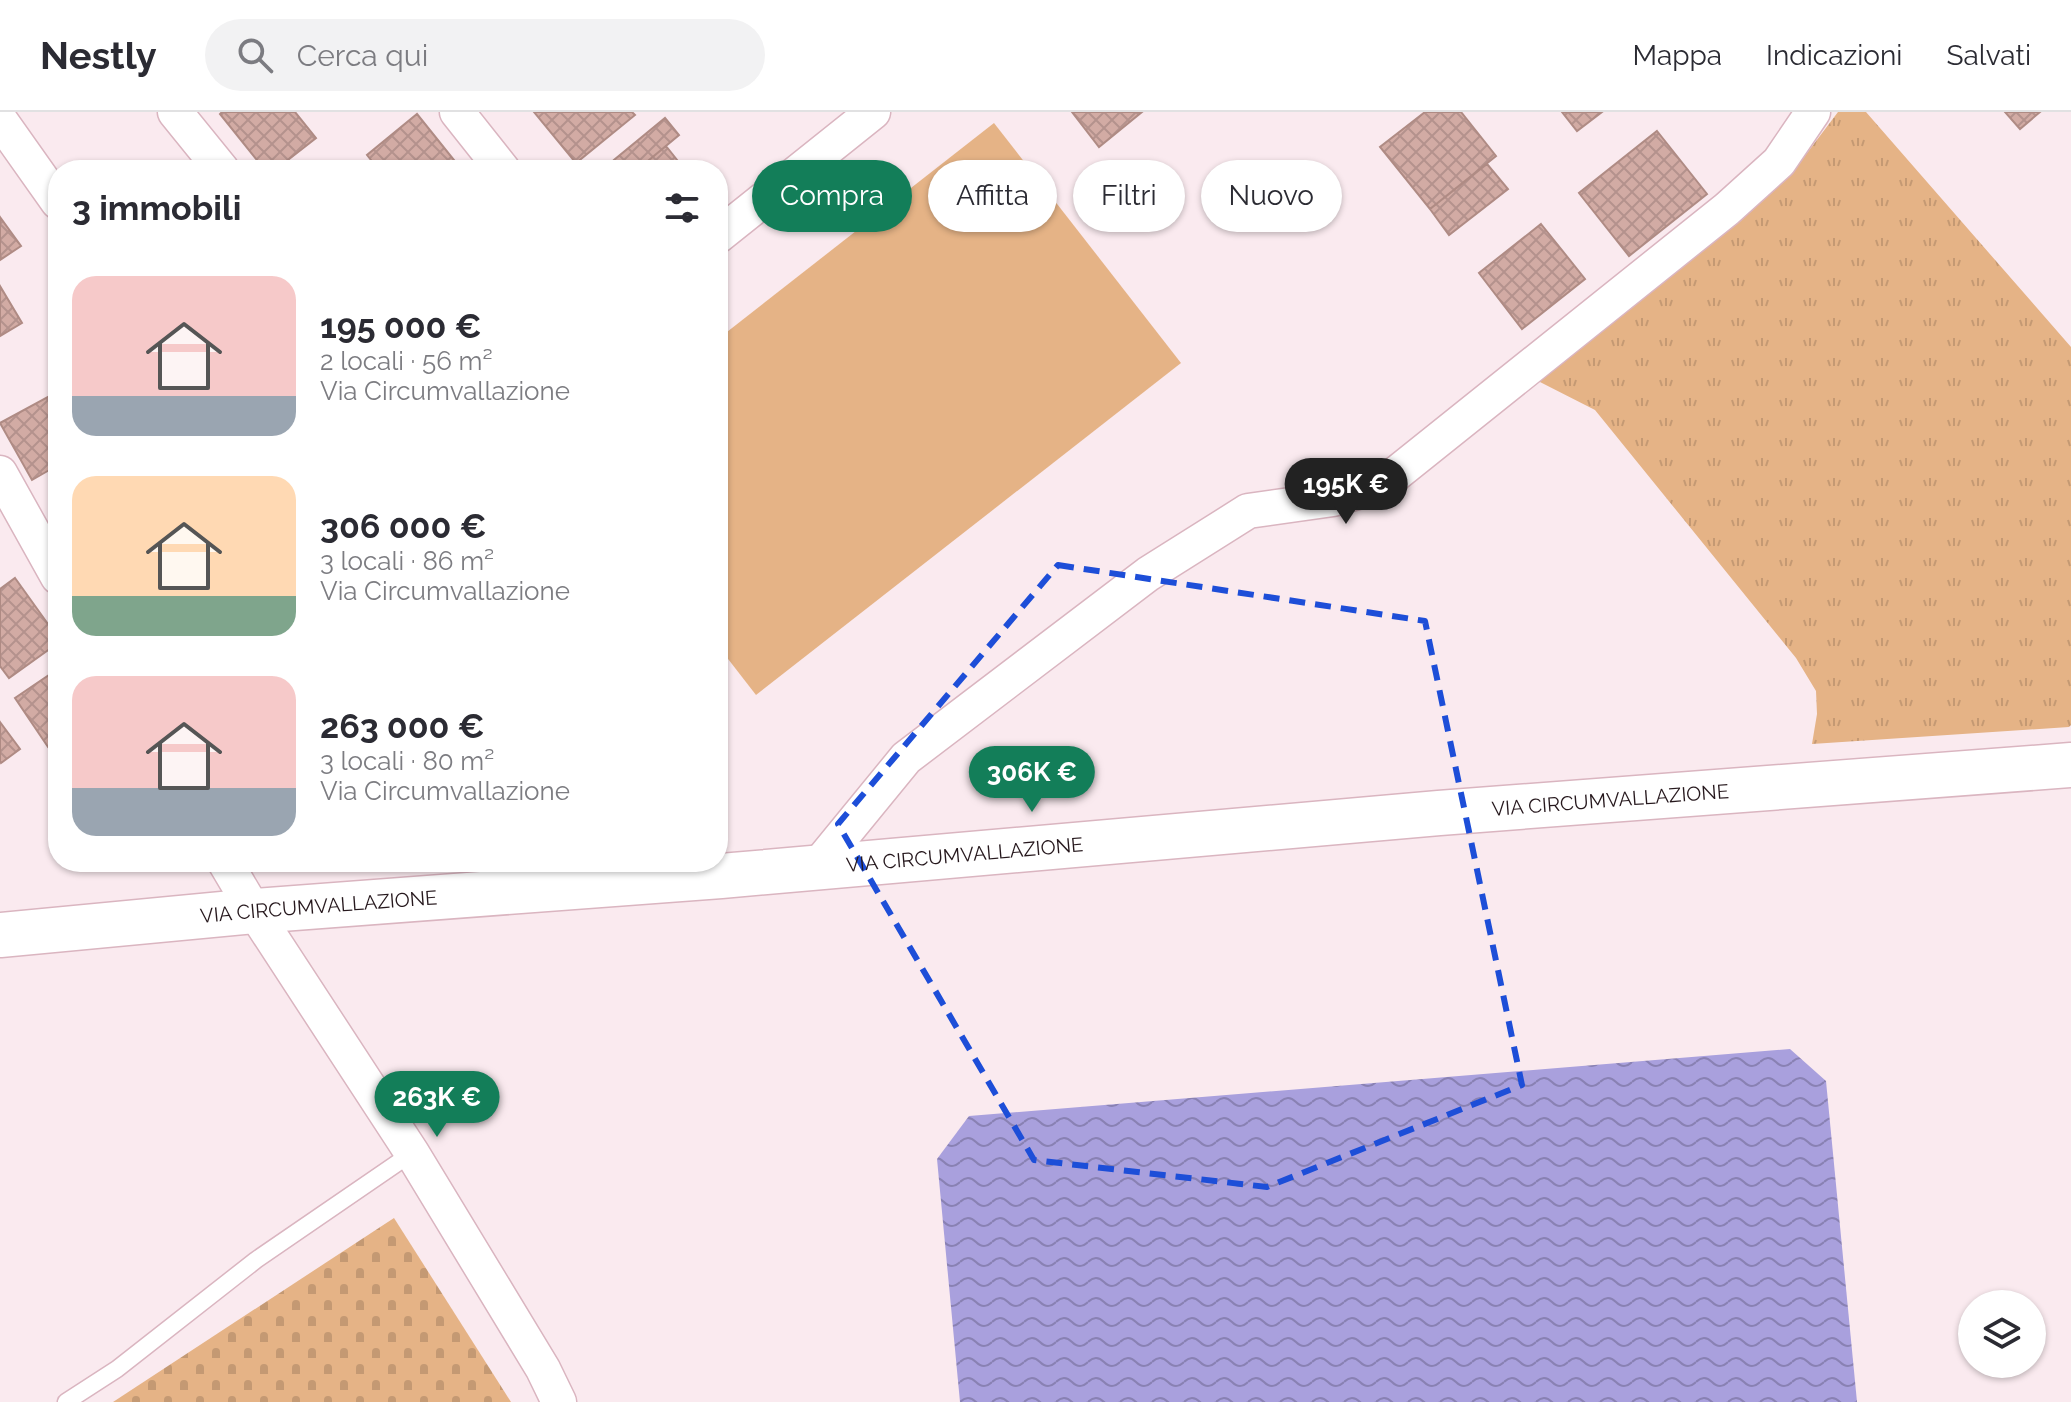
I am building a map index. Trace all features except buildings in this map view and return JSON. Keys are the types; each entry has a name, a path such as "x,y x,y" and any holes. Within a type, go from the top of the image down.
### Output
{"street":[{"path":"175,112 214,160"},
{"path":"457,112 495,160"},
{"path":"728,228 872,112"},
{"path":"816,868 906,758 1148,574 1248,511 1333,499 1382,485 1727,209 1779,162 1813,112"},
{"path":"0,120 48,188"},
{"path":"0,473 48,559"},
{"name":"VIA CIRCUMVALLAZIONE","path":"0,935 254,911 816,868 1439,813 2071,765"},
{"path":"231,872 412,1153 543,1369 559,1402"}],"lane":[{"path":"66,1402 117,1369 256,1260 412,1153"}],"highlighted area":[{"path":"1058,565 1425,621 1522,1085 1267,1187 1034,1160 838,824"}],"green space":[{"path":"1838,112 1866,112 2071,347 2069,727 1812,744 1817,714 1816,691 1796,658 1595,410 1538,381 1743,216 1807,153"},
{"path":"994,123 1023,160 947,160"},
{"path":"928,175 928,232 1057,232 1057,204 1073,224 1073,232 1079,232 1181,363 756,695 728,659 728,331 855,232 912,232 912,187"},
{"path":"394,1218 511,1402 113,1402"}],"water":[{"path":"1790,1049 1826,1081 1857,1402 960,1402 937,1159 969,1116"}]}
